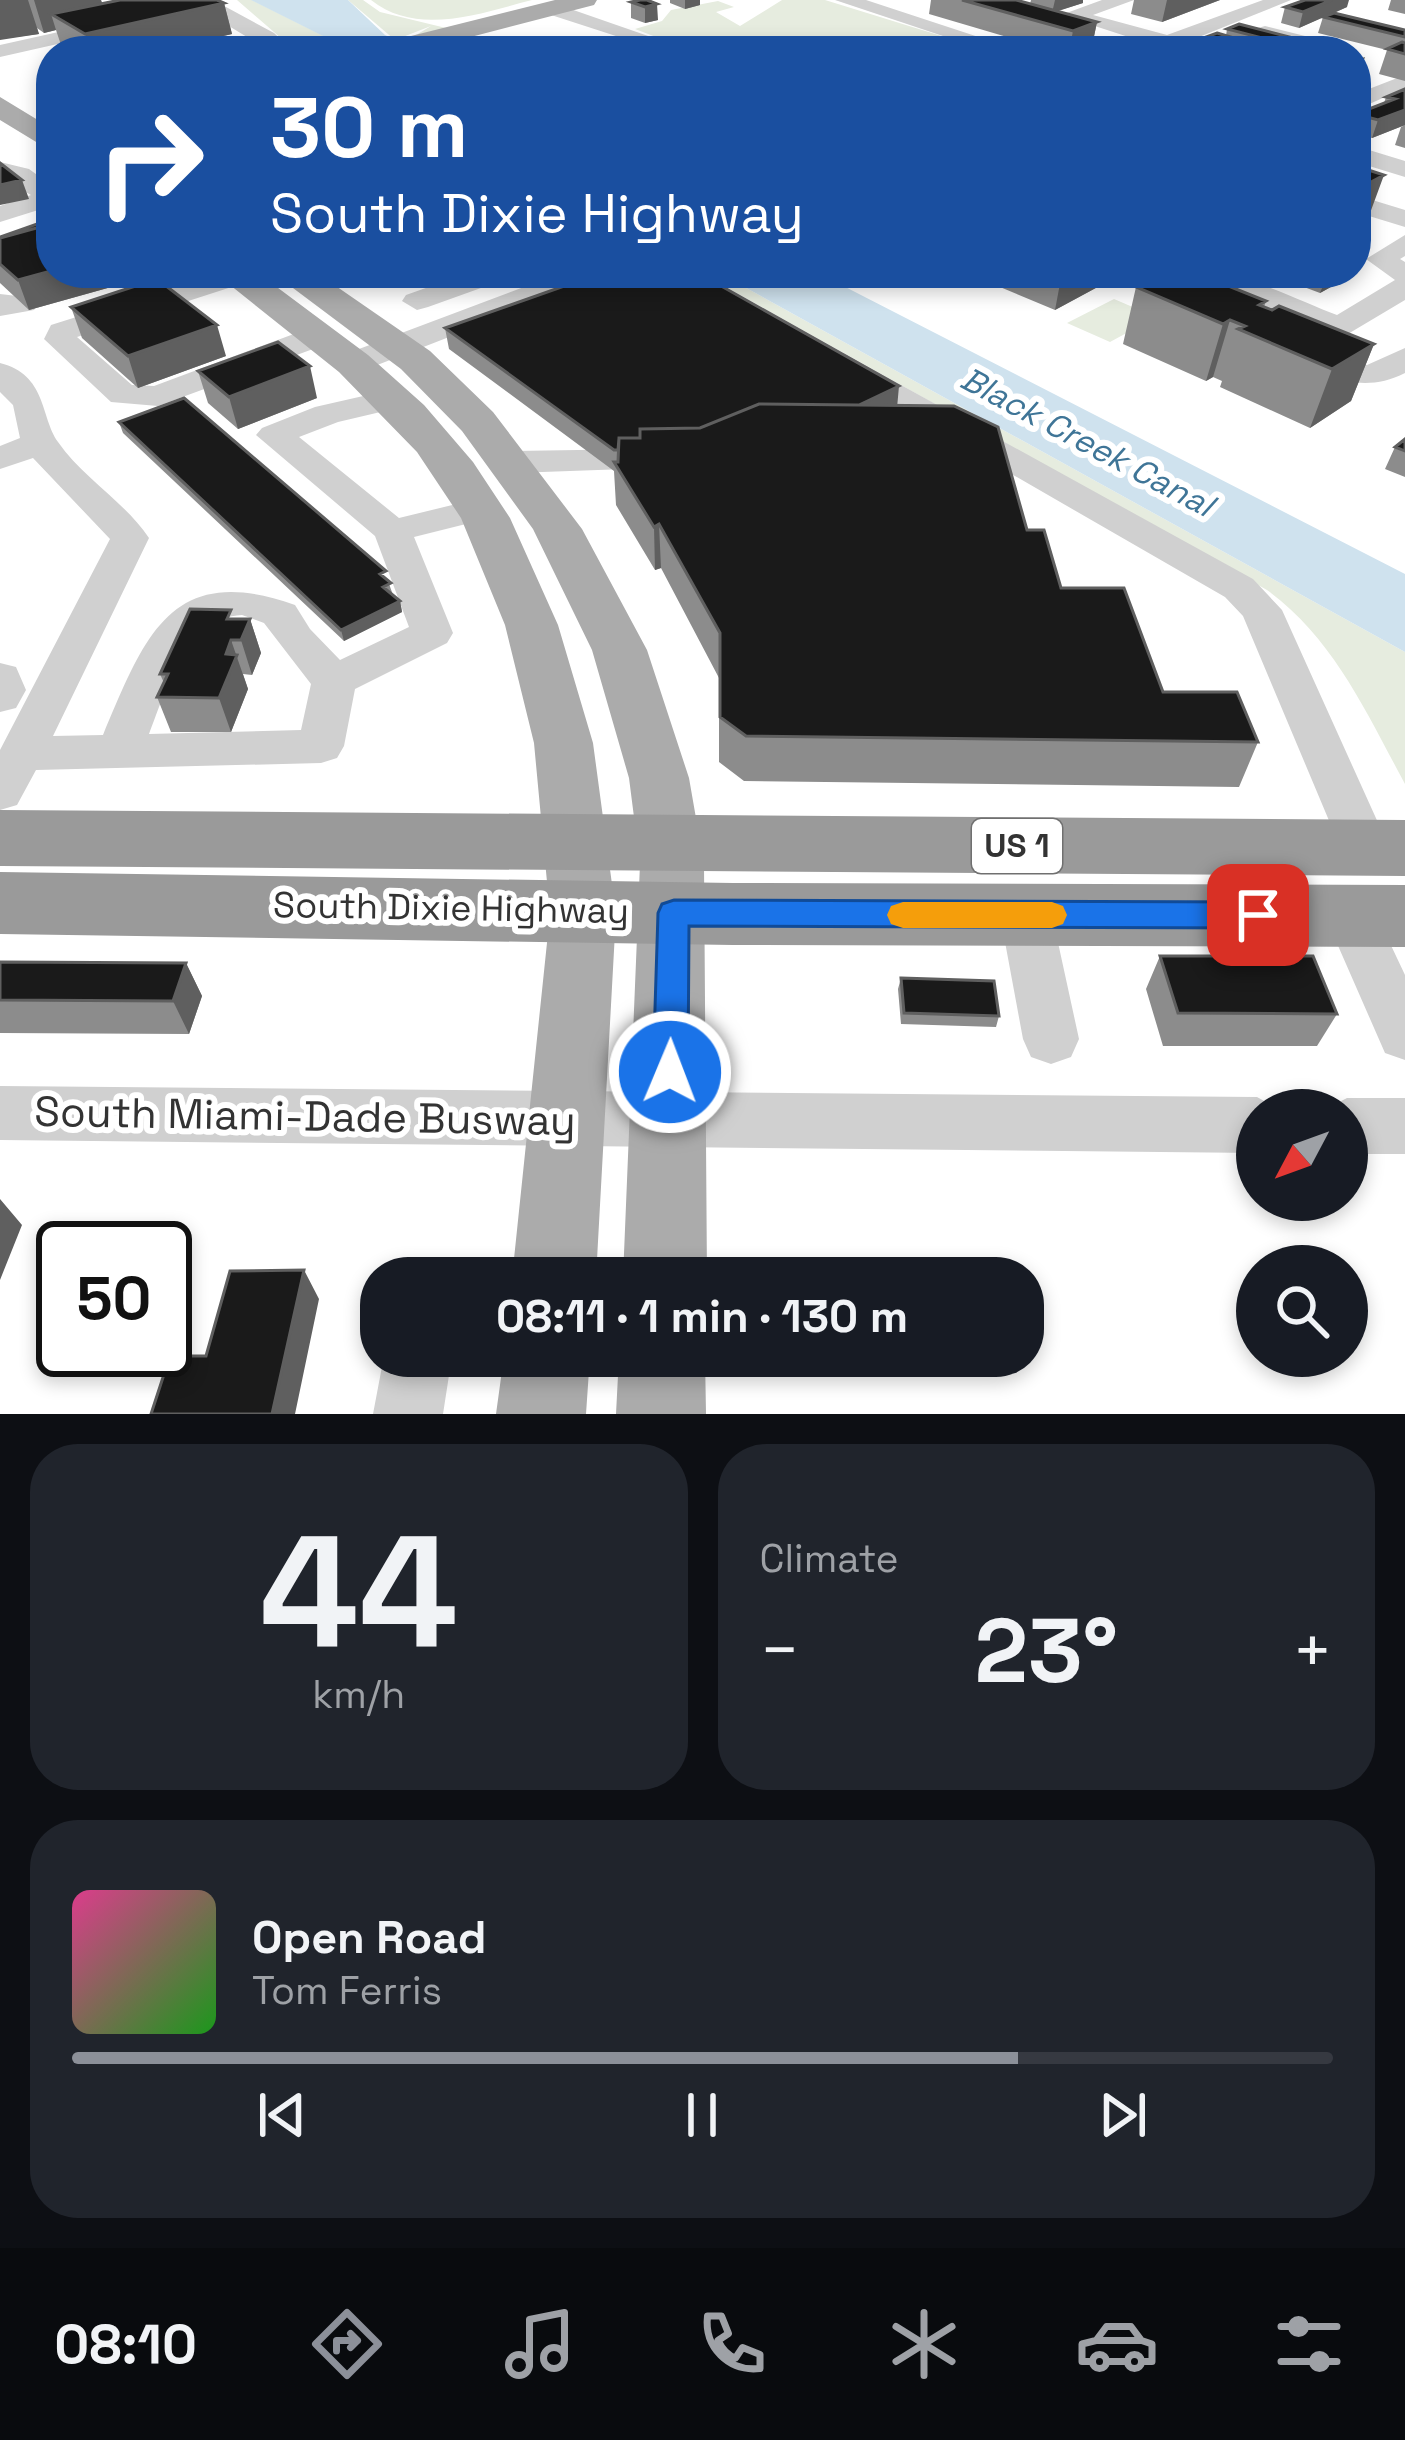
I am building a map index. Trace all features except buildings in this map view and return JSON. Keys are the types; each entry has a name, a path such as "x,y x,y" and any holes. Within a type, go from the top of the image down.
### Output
{"highway":[{"name":"South Dixie Highway","path":"0,838 672,879 1381,881"},
{"name":"South Dixie Highway","path":"0,903 579,876"},
{"name":"South Dixie Highway","path":"672,879 1026,915 1381,881"}],"main road":[{"path":"446,36 585,0"},
{"path":"0,74 36,116"},
{"path":"0,106 36,124"},
{"path":"0,148 36,136"},
{"path":"255,288 320,335 390,336"},
{"path":"315,288 390,336 514,462 568,547 620,655 651,749 672,879 666,1257"},
{"path":"390,336 394,399 455,470 512,568 560,735 579,876 570,1118 556,1257"},
{"path":"541,1414 545,1377"},
{"path":"661,1414 662,1377"}],"street":[{"path":"845,0 961,36"},
{"path":"1185,36 1282,0"},
{"path":"1099,36 1049,22 1116,3"},
{"path":"1116,3 1109,14 1166,36"},
{"path":"185,10 211,4 265,36"},
{"path":"552,9 635,36"},
{"path":"1072,14 1144,26"},
{"path":"1072,14 1159,36"},
{"path":"66,36 141,20"},
{"path":"1224,21 1280,36"},
{"path":"0,50 36,42"},
{"path":"1371,96 1402,81"},
{"path":"1371,159 1405,169"},
{"path":"10,172 36,192"},
{"path":"0,211 32,200 10,172"},
{"path":"1371,181 1405,191"},
{"path":"0,211 36,204"},
{"path":"1371,207 1405,219"},
{"path":"0,236 36,212"},
{"path":"1405,243 1380,259 1405,274"},
{"path":"1405,287 1339,327 1288,348 1366,376 1386,374 1405,358"},
{"path":"197,288 62,332 60,339 123,395 158,396 240,350 320,335"},
{"path":"390,336 471,288"},
{"path":"390,336 521,311 583,288"},
{"path":"1178,288 1161,296 1200,312"},
{"path":"1235,288 1339,327"},
{"path":"169,298 198,320"},
{"path":"820,350 1200,563 1255,603 1381,881 1405,1035"},
{"path":"0,373 29,402 39,443 130,538 11,773"},
{"path":"334,681 432,633 392,531 274,435 327,415 394,399"},
{"path":"901,435 943,420"},
{"path":"0,458 39,443"},
{"path":"514,462 641,460"},
{"path":"392,531 481,509"},
{"path":"130,749 197,635 227,621 271,625 294,638 334,681"},
{"path":"0,677 4,690 0,697"},
{"path":"11,773 130,749 321,746 334,681"},
{"path":"1026,915 1051,1040"},
{"name":"South Miami-Dade Busway","path":"0,1113 1236,1125"},
{"path":"1368,1126 1405,1126"},
{"path":"408,1414 414,1377"}],"shaded area":[{"path":"237,0 252,0 324,36 279,36"},
{"path":"348,0 363,0 380,12 446,28 416,35 431,26 390,36"},
{"path":"371,0 532,0 429,20 389,11"},
{"path":"782,0 825,0 941,36 653,36 635,29 662,21 671,10 718,1 734,7 716,12 740,26"},
{"path":"728,288 746,288 1405,652 1405,784 1330,654 1291,609 1267,590"},
{"path":"1114,299 1156,317 1110,342 1067,323"}],"water":[{"path":"251,0 348,0 387,36 323,36"},
{"name":"Black Creek Canal","path":"746,288 847,288 1405,574 1405,652"}],"slow traffic":[{"path":"903,915 1052,915"}],"route":[{"path":"670,1072 674,913 1258,915"}]}
